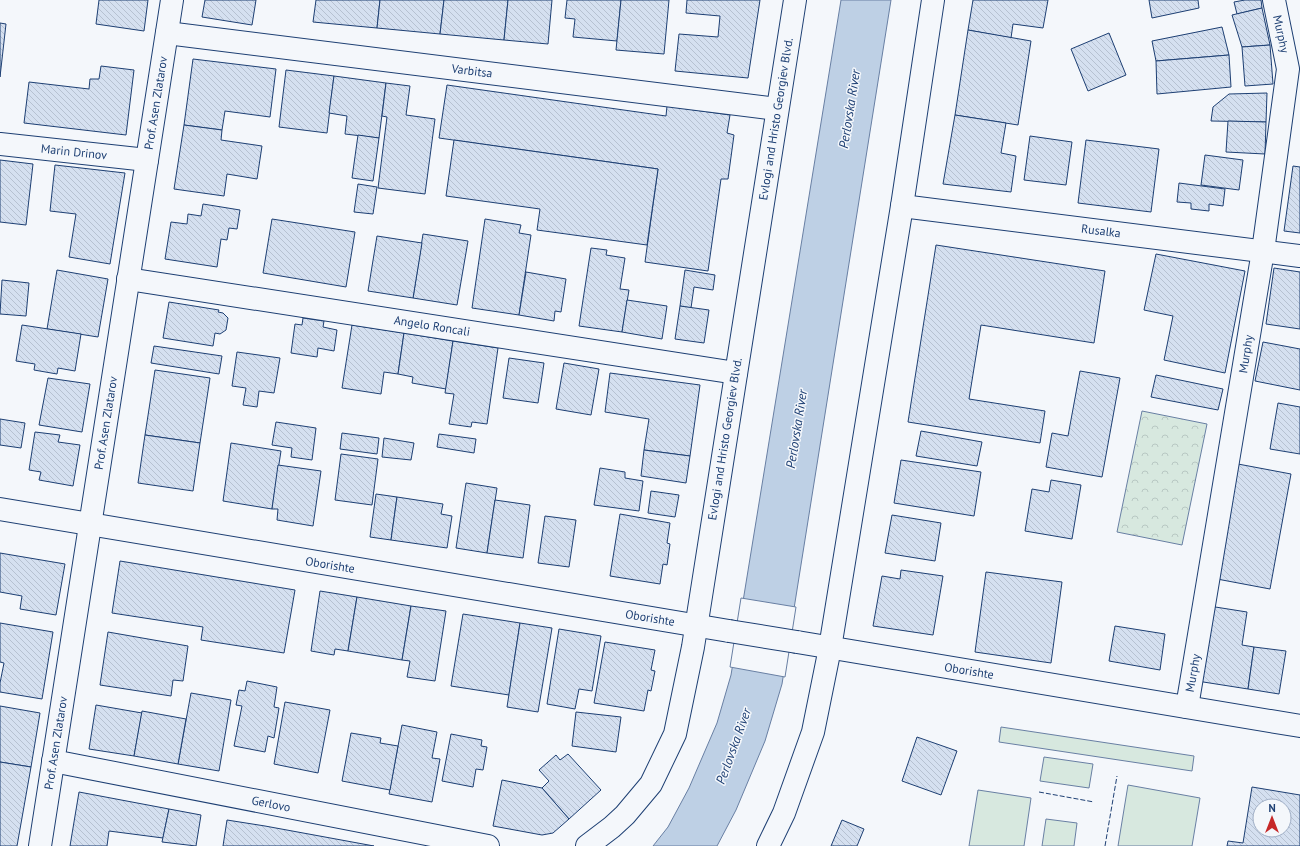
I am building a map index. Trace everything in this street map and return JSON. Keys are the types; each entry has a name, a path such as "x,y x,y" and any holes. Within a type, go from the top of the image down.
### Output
{"street":[{"name":"Prof. Asen Zlatarov","path":"40,846 172,0"},
{"name":"Evlogi and Hristo Georgiev Blvd.","path":"587,846 612,827 651,784 675,734 696,625 795,0"},
{"path":"768,846 784,813 812,732 830,648 902,206 933,0"},
{"name":"Murphy","path":"1187,707 1294,70 1274,0"},
{"name":"Varbitsa","path":"167,33 777,110"},
{"name":"Marin Drinov","path":"0,144 147,160"},
{"name":"Rusalka","path":"902,206 1300,256"},
{"name":"Angelo Roncali","path":"128,279 736,373"},
{"name":"Oborishte","path":"0,509 1300,726"},
{"name":"Gerlovo","path":"53,761 488,846"}],"green space":[{"path":"1142,411 1207,424 1182,545 1117,532"},
{"path":"1001,727 1194,756 1192,771 999,742"},
{"path":"1044,757 1093,764 1089,788 1040,781"},
{"path":"1128,785 1200,798 1192,846 1118,846"},
{"path":"978,790 1031,798 1024,846 969,846"},
{"path":"1046,819 1077,823 1074,846 1042,846"}],"water":[{"name":"Perlovska River","path":"841,0 891,0 782,684 765,741 736,810 717,846 653,846 668,827 689,788 717,723 731,675"}],"pier":[{"path":"741,598 796,607 785,677 730,667"}],"building":[{"path":"99,0 148,0 144,31 96,24"},
{"path":"205,0 256,0 252,25 202,17"},
{"path":"316,0 380,0 377,28 313,22"},
{"path":"380,0 444,0 440,34 377,28"},
{"path":"444,0 508,0 504,40 440,34"},
{"path":"508,0 552,0 548,44 504,40"},
{"path":"567,0 621,0 617,41 573,37 575,19 565,18"},
{"path":"621,0 669,0 664,54 616,50"},
{"path":"687,0 760,0 748,78 675,71 679,34 718,37 720,16 686,13"},
{"path":"973,0 1048,0 1043,28 1013,24 1011,38 968,30"},
{"path":"1149,0 1198,0 1199,8 1152,18"},
{"path":"1261,0 1262,8 1237,14 1234,2"},
{"path":"1262,8 1270,45 1242,47 1232,15"},
{"path":"0,23 6,24 0,77"},
{"path":"1222,27 1229,55 1156,61 1152,41"},
{"path":"968,30 1031,41 1018,125 955,115"},
{"path":"1109,33 1126,75 1088,91 1071,49"},
{"path":"1270,45 1273,84 1245,86 1242,47"},
{"path":"1229,55 1231,87 1157,94 1156,61"},
{"path":"193,59 276,69 270,117 225,111 222,130 184,125"},
{"path":"101,66 134,70 126,135 24,123 29,82 89,89 90,79 99,79"},
{"path":"286,70 334,76 327,133 279,127"},
{"path":"334,76 386,83 379,138 345,134 347,116 329,113"},
{"path":"386,83 410,86 406,115 435,119 425,194 378,188 387,117 382,116"},
{"path":"447,85 666,116 667,106 730,115 727,133 734,135 728,179 721,179 708,271 645,262 658,169 439,138"},
{"path":"1267,93 1266,122 1211,121 1213,107 1229,94"},
{"path":"955,115 1006,123 1001,153 1016,156 1011,192 943,184"},
{"path":"1228,121 1266,122 1265,154 1226,152"},
{"path":"184,125 222,130 221,140 262,146 257,179 227,174 224,196 174,189"},
{"path":"358,135 379,138 373,181 352,178"},
{"path":"1030,136 1072,142 1066,185 1024,180"},
{"path":"454,140 658,169 647,245 537,230 540,209 446,196"},
{"path":"1086,140 1159,149 1151,212 1078,203"},
{"path":"1205,155 1243,160 1239,190 1201,185"},
{"path":"0,160 33,164 26,225 0,222"},
{"path":"55,165 125,173 110,264 69,257 76,214 50,211"},
{"path":"1293,166 1300,167 1300,233 1284,231"},
{"path":"1179,183 1225,189 1223,206 1209,204 1209,211 1191,209 1191,203 1177,202"},
{"path":"358,184 377,187 373,214 354,212"},
{"path":"203,204 240,210 237,229 229,228 227,240 221,239 217,267 165,259 171,222 187,224 188,214 201,216"},
{"path":"272,219 355,232 346,287 263,273"},
{"path":"485,219 521,225 519,233 531,235 519,315 472,308"},
{"path":"423,234 468,241 457,305 413,298"},
{"path":"377,236 422,243 413,298 368,291"},
{"path":"936,245 1105,271 1094,343 981,325 969,399 1045,411 1040,443 908,422"},
{"path":"591,248 607,250 606,255 625,258 620,289 629,290 622,332 579,326"},
{"path":"1156,254 1245,271 1225,373 1164,360 1173,316 1144,310"},
{"path":"1274,268 1300,272 1300,329 1266,324"},
{"path":"57,270 108,279 98,337 47,329"},
{"path":"685,270 715,275 713,290 694,287 691,308 680,306"},
{"path":"526,272 566,279 561,312 555,311 554,321 519,315"},
{"path":"2,280 29,283 26,316 0,314"},
{"path":"627,300 667,306 662,339 622,332"},
{"path":"169,302 219,310 218,312 223,313 228,318 226,330 220,334 215,333 213,346 163,338"},
{"path":"680,306 709,310 704,343 675,339"},
{"path":"303,318 324,321 323,327 337,330 334,351 318,348 317,357 291,353 295,324 302,325"},
{"path":"22,325 81,334 75,371 58,368 57,374 34,370 35,364 16,361"},
{"path":"352,325 404,333 398,374 384,372 381,394 342,388"},
{"path":"404,333 453,341 446,389 412,383 413,377 398,374"},
{"path":"453,341 498,348 487,424 472,422 471,427 449,424 454,394 445,393"},
{"path":"1263,342 1300,349 1300,390 1255,381"},
{"path":"154,346 222,356 219,374 151,363"},
{"path":"237,352 280,358 274,393 259,391 257,407 243,405 246,388 232,386"},
{"path":"509,358 544,363 538,403 503,398"},
{"path":"564,363 599,369 591,415 556,409"},
{"path":"155,370 210,378 200,443 145,435"},
{"path":"1080,371 1120,378 1102,477 1046,467 1052,433 1068,436"},
{"path":"610,373 700,385 690,456 644,450 649,419 605,412"},
{"path":"1156,375 1223,389 1218,410 1151,397"},
{"path":"48,378 90,384 82,432 39,425"},
{"path":"1278,403 1300,407 1300,454 1270,449"},
{"path":"0,419 25,423 21,448 0,445"},
{"path":"276,422 316,428 312,460 291,457 292,448 272,445"},
{"path":"921,431 982,442 977,466 916,456"},
{"path":"35,432 60,435 58,442 80,445 73,486 39,480 41,472 29,470"},
{"path":"342,433 379,438 377,454 340,449"},
{"path":"439,434 476,439 474,453 437,447"},
{"path":"145,435 200,443 193,491 138,483"},
{"path":"384,438 414,443 411,460 382,457"},
{"path":"231,443 281,451 272,509 223,501"},
{"path":"644,450 690,456 686,483 641,476"},
{"path":"341,454 378,459 372,505 335,500"},
{"path":"901,460 981,472 974,516 894,503"},
{"path":"1238,464 1291,474 1270,589 1217,579"},
{"path":"278,465 321,471 313,526 277,520 278,509 272,509"},
{"path":"600,468 625,472 625,478 643,481 639,511 594,505"},
{"path":"1051,480 1081,485 1072,539 1025,531 1032,489 1049,492"},
{"path":"466,483 497,488 487,553 456,548"},
{"path":"651,491 679,495 675,517 648,513"},
{"path":"376,494 397,497 391,540 370,537"},
{"path":"397,497 443,504 441,514 452,516 447,548 391,540"},
{"path":"495,500 530,505 523,558 487,553"},
{"path":"620,514 670,523 667,543 670,544 667,565 663,564 660,584 610,576"},
{"path":"892,515 941,523 935,561 885,553"},
{"path":"545,516 576,520 569,567 538,563"},
{"path":"0,553 65,564 56,615 20,609 22,596 0,592"},
{"path":"120,561 295,590 284,653 201,640 203,627 112,613"},
{"path":"901,570 943,576 933,635 873,626 882,576 900,579"},
{"path":"986,572 1062,582 1051,663 975,652"},
{"path":"320,591 357,597 348,651 335,649 334,655 311,651"},
{"path":"357,597 411,606 402,660 348,651"},
{"path":"411,606 446,611 435,681 407,677 410,661 402,660"},
{"path":"1209,606 1247,612 1242,645 1254,647 1248,689 1197,681"},
{"path":"463,614 520,623 509,695 451,686"},
{"path":"0,623 53,632 42,699 0,692 0,683 4,663 0,662"},
{"path":"520,623 552,628 538,712 507,707"},
{"path":"1115,626 1165,634 1160,670 1109,661"},
{"path":"559,629 601,636 592,691 579,689 575,709 547,704"},
{"path":"108,632 188,646 183,681 173,680 171,696 100,685"},
{"path":"605,642 655,650 651,670 655,671 651,691 648,690 644,711 594,703"},
{"path":"1254,647 1286,651 1279,694 1248,689"},
{"path":"247,681 277,687 274,707 279,708 274,738 268,736 265,752 234,746 242,706 236,705 239,690 245,691"},
{"path":"191,693 231,700 219,771 178,764"},
{"path":"285,702 330,710 318,773 274,764"},
{"path":"96,705 142,713 134,756 89,749"},
{"path":"0,706 40,713 31,767 0,762"},
{"path":"142,711 186,719 178,764 134,756"},
{"path":"576,712 621,717 616,752 572,746"},
{"path":"402,725 437,732 432,758 440,759 432,802 389,794"},
{"path":"351,733 381,738 380,743 398,746 390,790 342,781"},
{"path":"451,734 482,740 481,746 487,747 483,770 476,769 473,787 442,781"},
{"path":"917,737 957,751 941,795 902,781"},
{"path":"568,754 601,790 569,819 542,788 549,781 539,770 556,755 560,760"},
{"path":"0,762 31,767 17,846 0,846"},
{"path":"502,780 542,788 569,819 553,833 542,835 493,826"},
{"path":"1252,787 1300,795 1300,846 1227,846 1228,841 1243,843"},
{"path":"79,792 169,809 163,838 109,831 107,846 70,846"},
{"path":"169,809 201,815 196,846 162,842"},
{"path":"227,820 265,826 374,846 223,846"},
{"path":"842,820 864,829 857,846 831,846"}],"fence":[{"path":"1105,846 1117,776"},
{"path":"1039,792 1094,802"}]}
